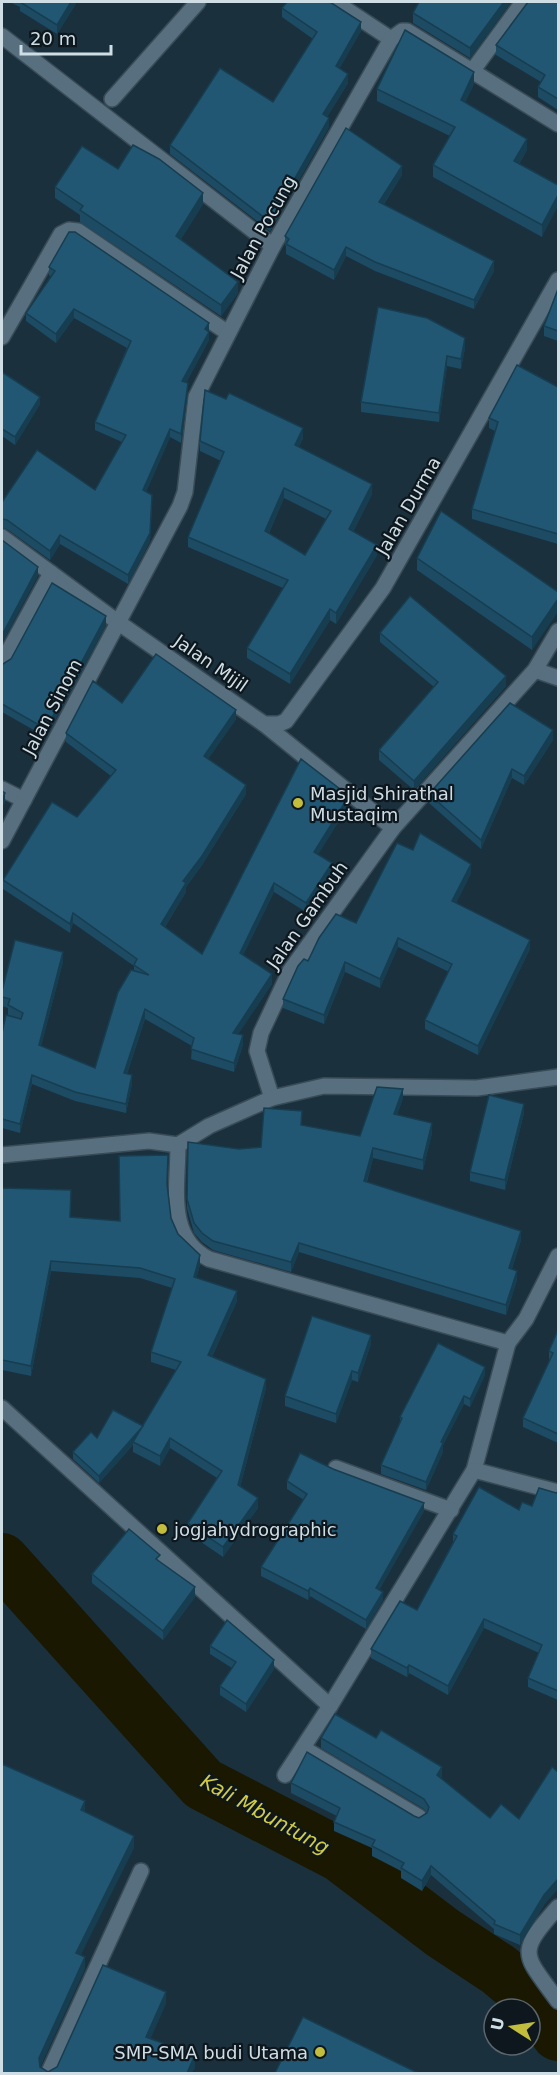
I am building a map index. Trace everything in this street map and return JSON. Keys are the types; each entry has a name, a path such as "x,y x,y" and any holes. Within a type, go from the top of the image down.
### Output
{"street":[{"path":"112,99 198,2"},
{"path":"334,2 392,39 402,31 407,31 558,123"},
{"path":"473,70 523,2"},
{"path":"2,36 273,246"},
{"name":"Jalan Pocung","path":"119,623 180,507 185,492 196,397 273,246 392,39"},
{"path":"2,337 61,234 69,230 78,231 228,333"},
{"name":"Jalan Durma","path":"264,724 272,725 286,721 383,588 558,280"},
{"name":"Jalan Mijil","path":"2,537 119,623 264,724 393,828"},
{"path":"2,663 51,573"},
{"name":"Jalan Sinom","path":"2,841 119,623"},
{"name":"Jalan Gambuh","path":"272,1098 256,1051 272,1008 290,971 393,828 535,670 558,631"},
{"path":"535,670 558,678"},
{"path":"2,789 24,800"},
{"path":"2,1155 149,1142 178,1144 209,1126 272,1098 324,1086 477,1088 558,1077"},
{"path":"178,1144 177,1211 182,1235 194,1252 208,1260 508,1343"},
{"path":"285,1775 330,1706 474,1470 508,1343 526,1319 558,1256"},
{"path":"2,1408 330,1706"},
{"path":"336,1468 451,1510"},
{"path":"474,1470 558,1492"},
{"path":"303,1748 419,1817"},
{"path":"48,2073 141,1871"},
{"path":"558,1907 531,1939 528,1950 530,1962 558,2001"}],"building":[{"path":"20,2 71,2 57,25"},
{"path":"287,2 330,2 361,22 336,66 348,74 323,114 329,118 270,222 170,145 220,68 273,102 317,32 282,8"},
{"path":"419,2 504,2 470,48 413,13"},
{"path":"528,2 558,2 558,99 538,87 545,75 496,45"},
{"path":"405,30 474,72 461,100 527,139 514,161 558,185 558,195 542,225 433,165 455,127 377,89"},
{"path":"346,128 402,166 379,202 494,261 474,300 375,262 346,247 334,270 286,244 289,239 285,236"},
{"path":"133,145 159,159 203,193 176,236 238,282 221,305 80,210 83,206 55,187 82,146 118,169"},
{"path":"69,232 75,232 209,323 205,329 209,332 182,381 188,383 181,434 170,429 143,490 152,495 150,533 128,575 60,535 50,551 7,520 2,519 2,502 37,450 95,490 126,435 95,422 131,341 74,309 56,334 26,313 55,271 49,267"},
{"path":"558,289 558,331 544,326"},
{"path":"378,307 427,318 465,338 461,359 447,356 439,413 361,402"},
{"path":"517,365 558,387 558,534 472,509 498,422 489,418"},
{"path":"2,372 40,397 15,437 2,429"},
{"path":"205,390 226,399 229,393 303,428 295,445 372,484 349,529 377,545 336,613 330,609 290,674 247,648 288,580 188,537 224,452 200,441","holes":["284,488 331,511 305,555 265,531"]},
{"path":"441,511 558,592 558,599 532,637 417,558"},
{"path":"2,540 38,567 2,635"},
{"path":"52,583 106,616 46,729 2,704 2,664 11,659"},
{"path":"410,596 506,676 414,781 379,750 438,682 380,633"},
{"path":"156,654 236,710 204,756 246,785 202,856 183,881 186,883 161,924 202,954 301,759 349,796 314,852 332,863 306,903 274,883 240,953 272,974 233,1033 243,1035 234,1063 191,1049 194,1038 145,1009 124,1073 132,1075 126,1104 75,1092 32,1075 20,1124 2,1119 2,1033 6,1015 21,1019 23,1013 8,1005 10,999 2,997 15,940 63,952 39,1045 95,1068 118,992 131,970 149,975 134,965 137,959 73,913 70,924 3,880 52,802 77,817 116,770 66,733 93,681 122,703"},
{"path":"510,703 553,730 524,776 512,769 481,840 429,794"},
{"path":"420,833 471,864 452,901 530,940 478,1046 425,1020 452,964 398,938 380,979 345,962 324,1015 283,999 298,966 304,959 308,961 319,938 336,914 356,923 397,843 413,850"},
{"path":"377,1087 403,1089 394,1114 432,1123 423,1160 373,1148 364,1181 521,1231 509,1268 517,1271 506,1305 299,1243 291,1262 213,1241 194,1223 187,1199 188,1142 239,1149 261,1147 264,1108 302,1111 301,1125 360,1136"},
{"path":"489,1095 524,1104 505,1180 470,1172"},
{"path":"168,1155 167,1184 171,1218 178,1234 200,1255 194,1277 237,1291 208,1355 266,1379 238,1485 258,1498 223,1547 188,1523 222,1471 170,1438 160,1456 133,1442 181,1362 151,1352 175,1279 140,1268 51,1261 31,1366 2,1360 2,1188 71,1190 70,1217 120,1221 119,1156"},
{"path":"312,1316 371,1335 358,1373 352,1371 336,1414 285,1396"},
{"path":"558,1330 558,1434 523,1418 553,1353 549,1351"},
{"path":"438,1343 485,1367 470,1399 464,1396 441,1442 443,1443 426,1482 381,1465 402,1418 400,1417"},
{"path":"113,1410 143,1426 99,1476 73,1452 91,1432 97,1438"},
{"path":"300,1453 333,1469 424,1503 376,1588 383,1592 366,1620 310,1588 308,1591 261,1567 307,1494 287,1481"},
{"path":"479,1487 519,1510 522,1502 532,1506 539,1488 558,1492 558,1691 528,1678 542,1645 484,1619 448,1686 409,1665 407,1668 371,1649 400,1601 417,1610 457,1536 453,1534"},
{"path":"129,1529 160,1555 156,1559 195,1587 163,1631 92,1574"},
{"path":"227,1620 274,1660 246,1704 220,1686 236,1662 210,1646"},
{"path":"335,1714 376,1738 381,1730 442,1767 437,1775 490,1818 501,1804 519,1819 552,1767 558,1772 558,1879 544,1895 520,1935 494,1924 495,1921 431,1866 422,1881 401,1868 404,1863 372,1846 375,1840 334,1822 340,1808 291,1783 307,1752 414,1816 419,1818 427,1813 429,1807 424,1799 321,1738"},
{"path":"2,1764 85,1801 81,1810 134,1836 76,1953 85,1957 39,2058 40,2067 48,2072 57,2067 103,1965 166,1992 146,2037 195,2055 187,2073 2,2073"},
{"path":"303,2017 418,2073 275,2073"}],"waterway":[{"name":"Kali Mbuntung","path":"2,1560 203,1784 340,1855 443,1933 499,1970 539,2004 558,2034"}],"place":[{"name":"Masjid Shirathal Mustaqim","path":"298,803"},
{"name":"jogjahydrographic","path":"162,1529"},
{"name":"SMP-SMA budi Utama","path":"320,2052"}]}
